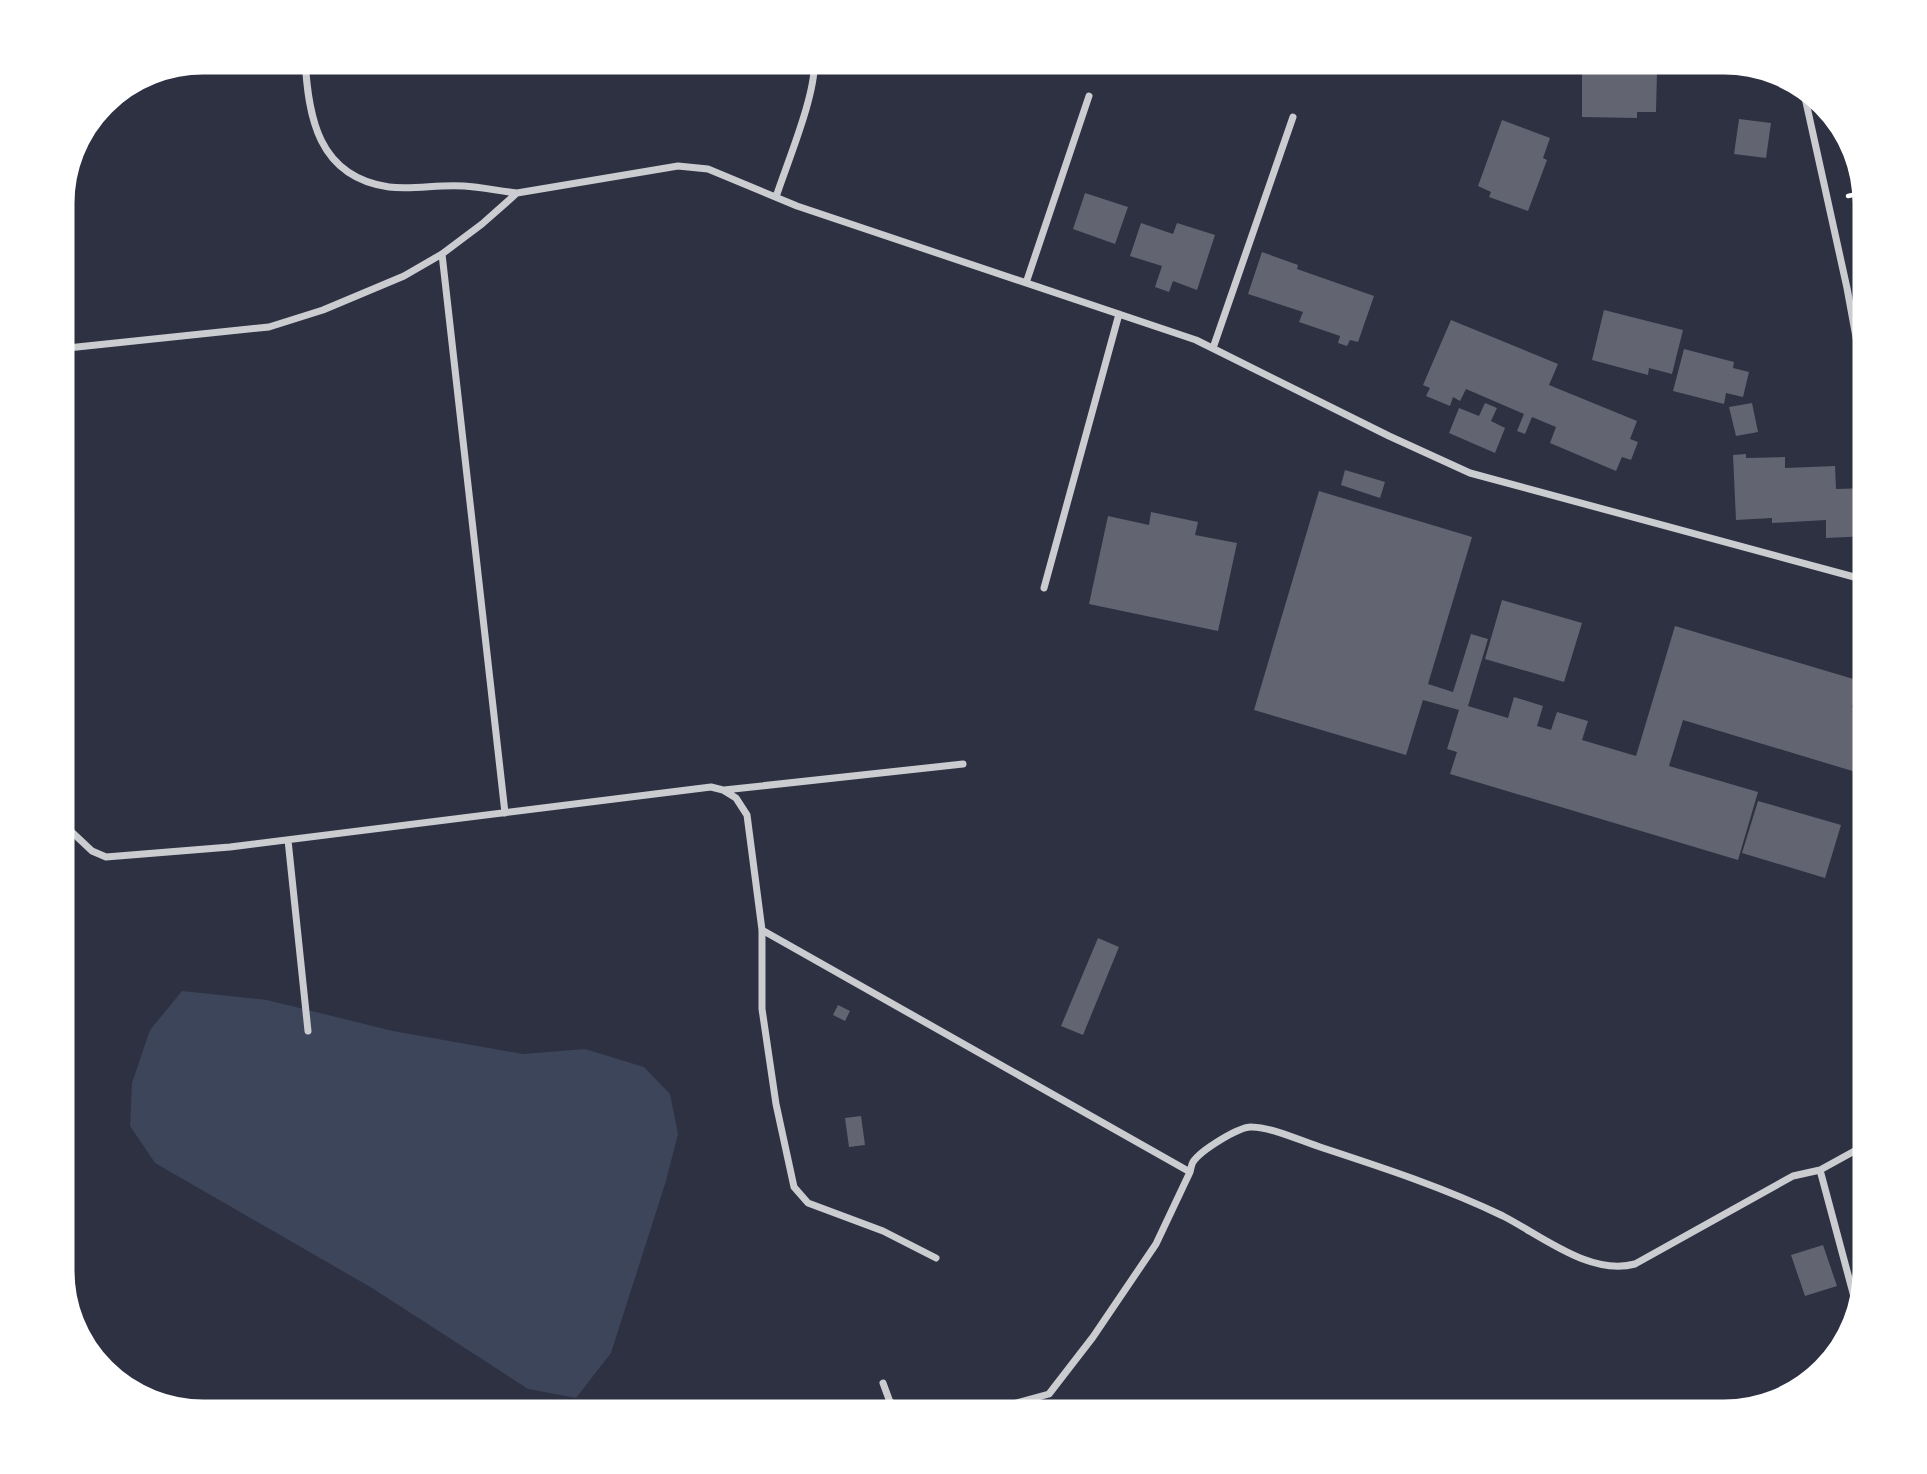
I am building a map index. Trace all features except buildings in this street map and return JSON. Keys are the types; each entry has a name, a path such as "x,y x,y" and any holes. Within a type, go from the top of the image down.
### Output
{"street":[{"path":"306,70 313,122 324,148 337,164 373,184 390,187 462,186 517,193 678,166 708,169 776,197 1196,340 1470,473 1857,578"},
{"path":"776,197 807,104 815,70"},
{"path":"1026,283 1089,96"},
{"path":"1805,98 1857,343"},
{"path":"1213,348 1293,117"},
{"path":"70,348 269,327 323,310 404,276 442,254 517,193"},
{"path":"442,254 505,813"},
{"path":"1044,588 1119,314"},
{"path":"723,790 963,764"},
{"path":"70,830 92,851 106,857 288,840 710,787 723,790 736,798 747,815 762,930 762,1009 776,1104 794,1186 808,1203 883,1231 936,1258"},
{"path":"288,840 308,1031"},
{"path":"762,930 1190,1172"},
{"path":"1013,1404 1049,1394 1093,1337 1156,1244 1194,1161 1222,1138 1249,1126 1406,1175 1502,1216 1586,1260 1606,1267 1621,1268 1635,1264 1793,1177 1820,1170 1857,1150"},
{"path":"1820,1170 1854,1297"},
{"path":"883,1383 890,1402 895,1404"}],"shaded area":[{"path":"182,991 267,1000 393,1031 523,1054 585,1049 644,1067 670,1094 678,1134 666,1181 611,1353 576,1398 528,1389 372,1288 155,1163 130,1126 132,1083 150,1030"}]}
